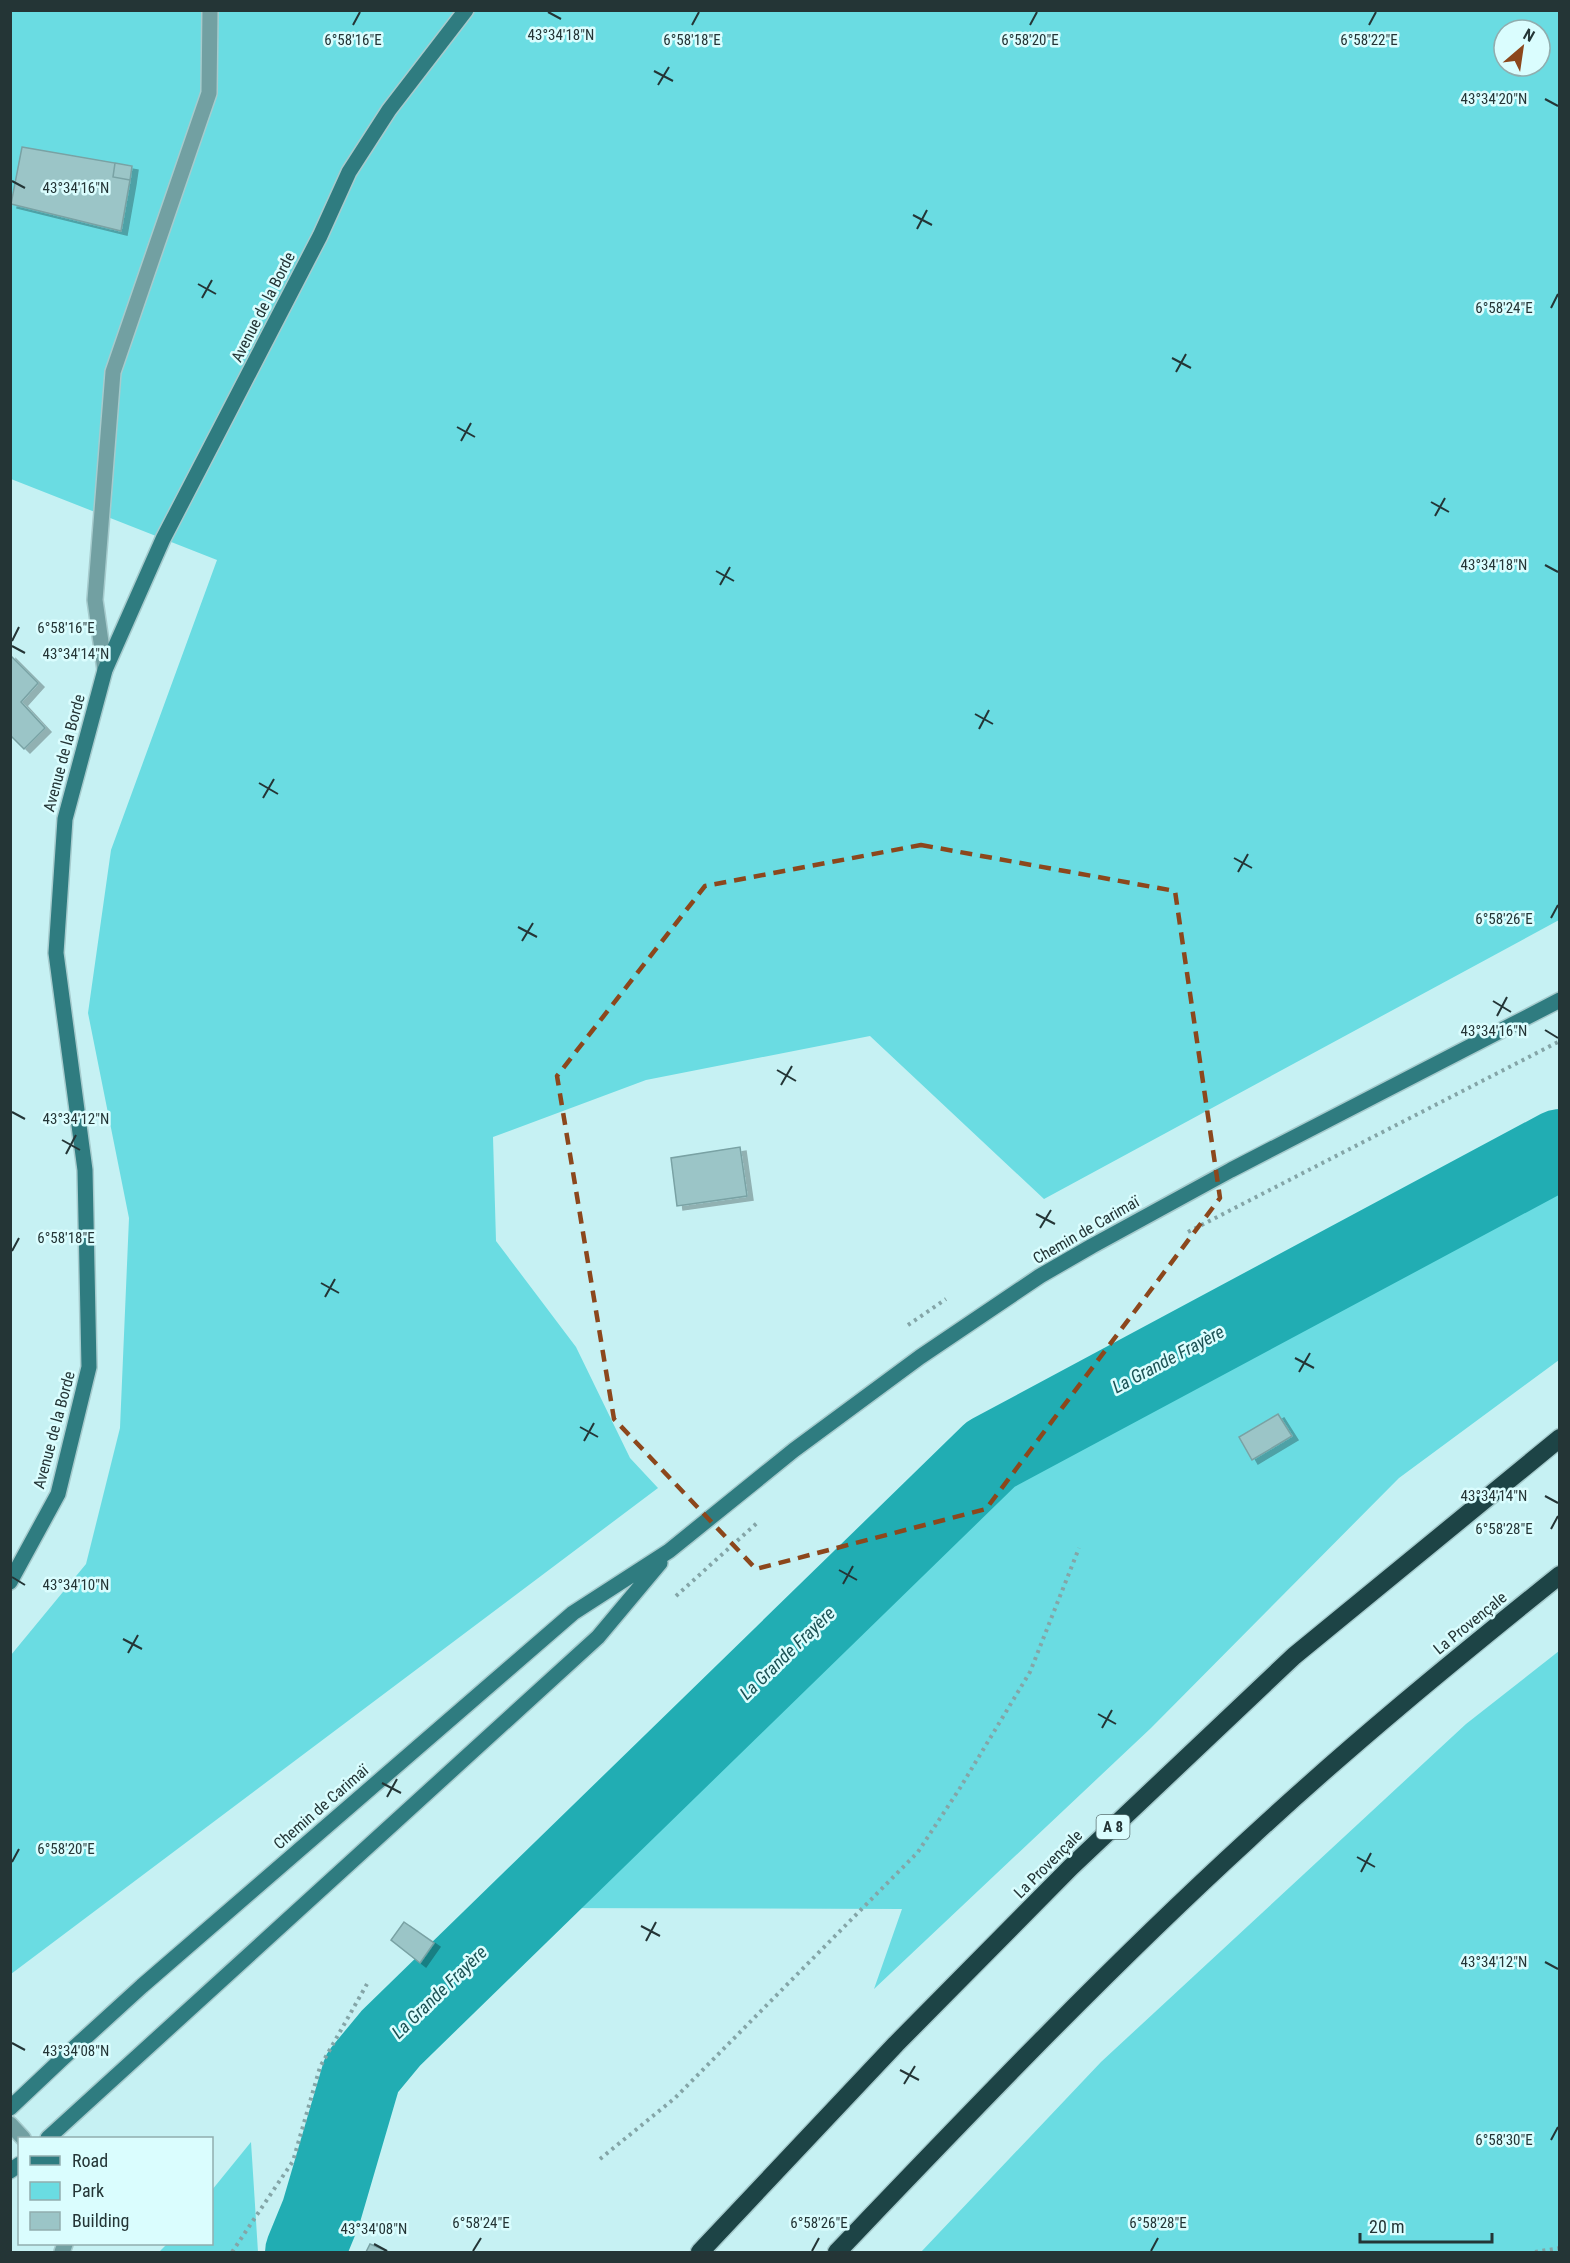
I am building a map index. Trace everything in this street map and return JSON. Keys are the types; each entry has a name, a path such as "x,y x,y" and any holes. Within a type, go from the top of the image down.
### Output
{"highway":[{"name":"La Provençale","path":"700,2253 896,2044 1071,1867 1294,1656 1560,1438"},
{"name":"La Provençale","path":"837,2253 973,2110 1249,1839 1451,1663 1560,1575"}],"street":[{"path":"105,670 95,600 113,372 209,93 210,10"},
{"name":"Avenue de la Borde","path":"10,1582 58,1494 89,1367 85,1170 56,953 65,819 105,670 163,539 320,236 349,172 388,110 466,10"},
{"name":"Chemin de Carimaï","path":"10,2108 142,1986 573,1613 669,1551 794,1450 867,1395 1040,1276 1232,1170 1560,1000"},
{"name":"Chemin de Carimaï","path":"50,2137 598,1637 669,1551"},
{"path":"10,2124 21,2137"}],"path":[{"path":"1187,1232 1560,1041"},
{"path":"669,1603 765,1516"},
{"path":"600,2158 675,2098 918,1852 960,1788 1030,1672 1079,1548"},
{"path":"232,2253 293,2161 320,2067 367,1984"},
{"path":"1535,2253 1560,2248"}],"highlighted area":[{"path":"921,845 1175,891 1220,1198 986,1509 756,1569 614,1419 557,1076 705,886"}],"green space":[{"path":"11,11 1559,11 1559,920 1044,1199 870,1036 646,1080 493,1137 496,1241 576,1347 630,1458 658,1488 11,1974 11,1655 86,1564 120,1428 129,1218 88,1013 111,850 217,560 11,479"},
{"path":"1559,1165 1559,1360 1399,1478 1151,1728 874,1989 902,1909 537,1908 1052,1445"},
{"path":"1559,1651 1559,2252 921,2252 1101,2062 1466,1724"},
{"path":"251,2142 258,2252 159,2252 166,2245 213,2245 213,2189"}],"building":[{"path":"22,147 115,163 113,177 130,180 121,231 11,204"},
{"path":"115,163 132,166 130,180 113,177"},
{"path":"10,655 38,683 21,702 45,728 24,749 10,735"},
{"path":"740,1147 747,1196 677,1206 671,1158"},
{"path":"1278,1414 1292,1436 1252,1460 1239,1437"},
{"path":"404,1922 434,1943 420,1963 391,1940"},
{"path":"370,2244 389,2252 366,2252"}],"waterway":[{"name":"La Grande Frayère","path":"305,2252 321,2213 362,2073 391,2038 991,1454 1560,1149"}]}
